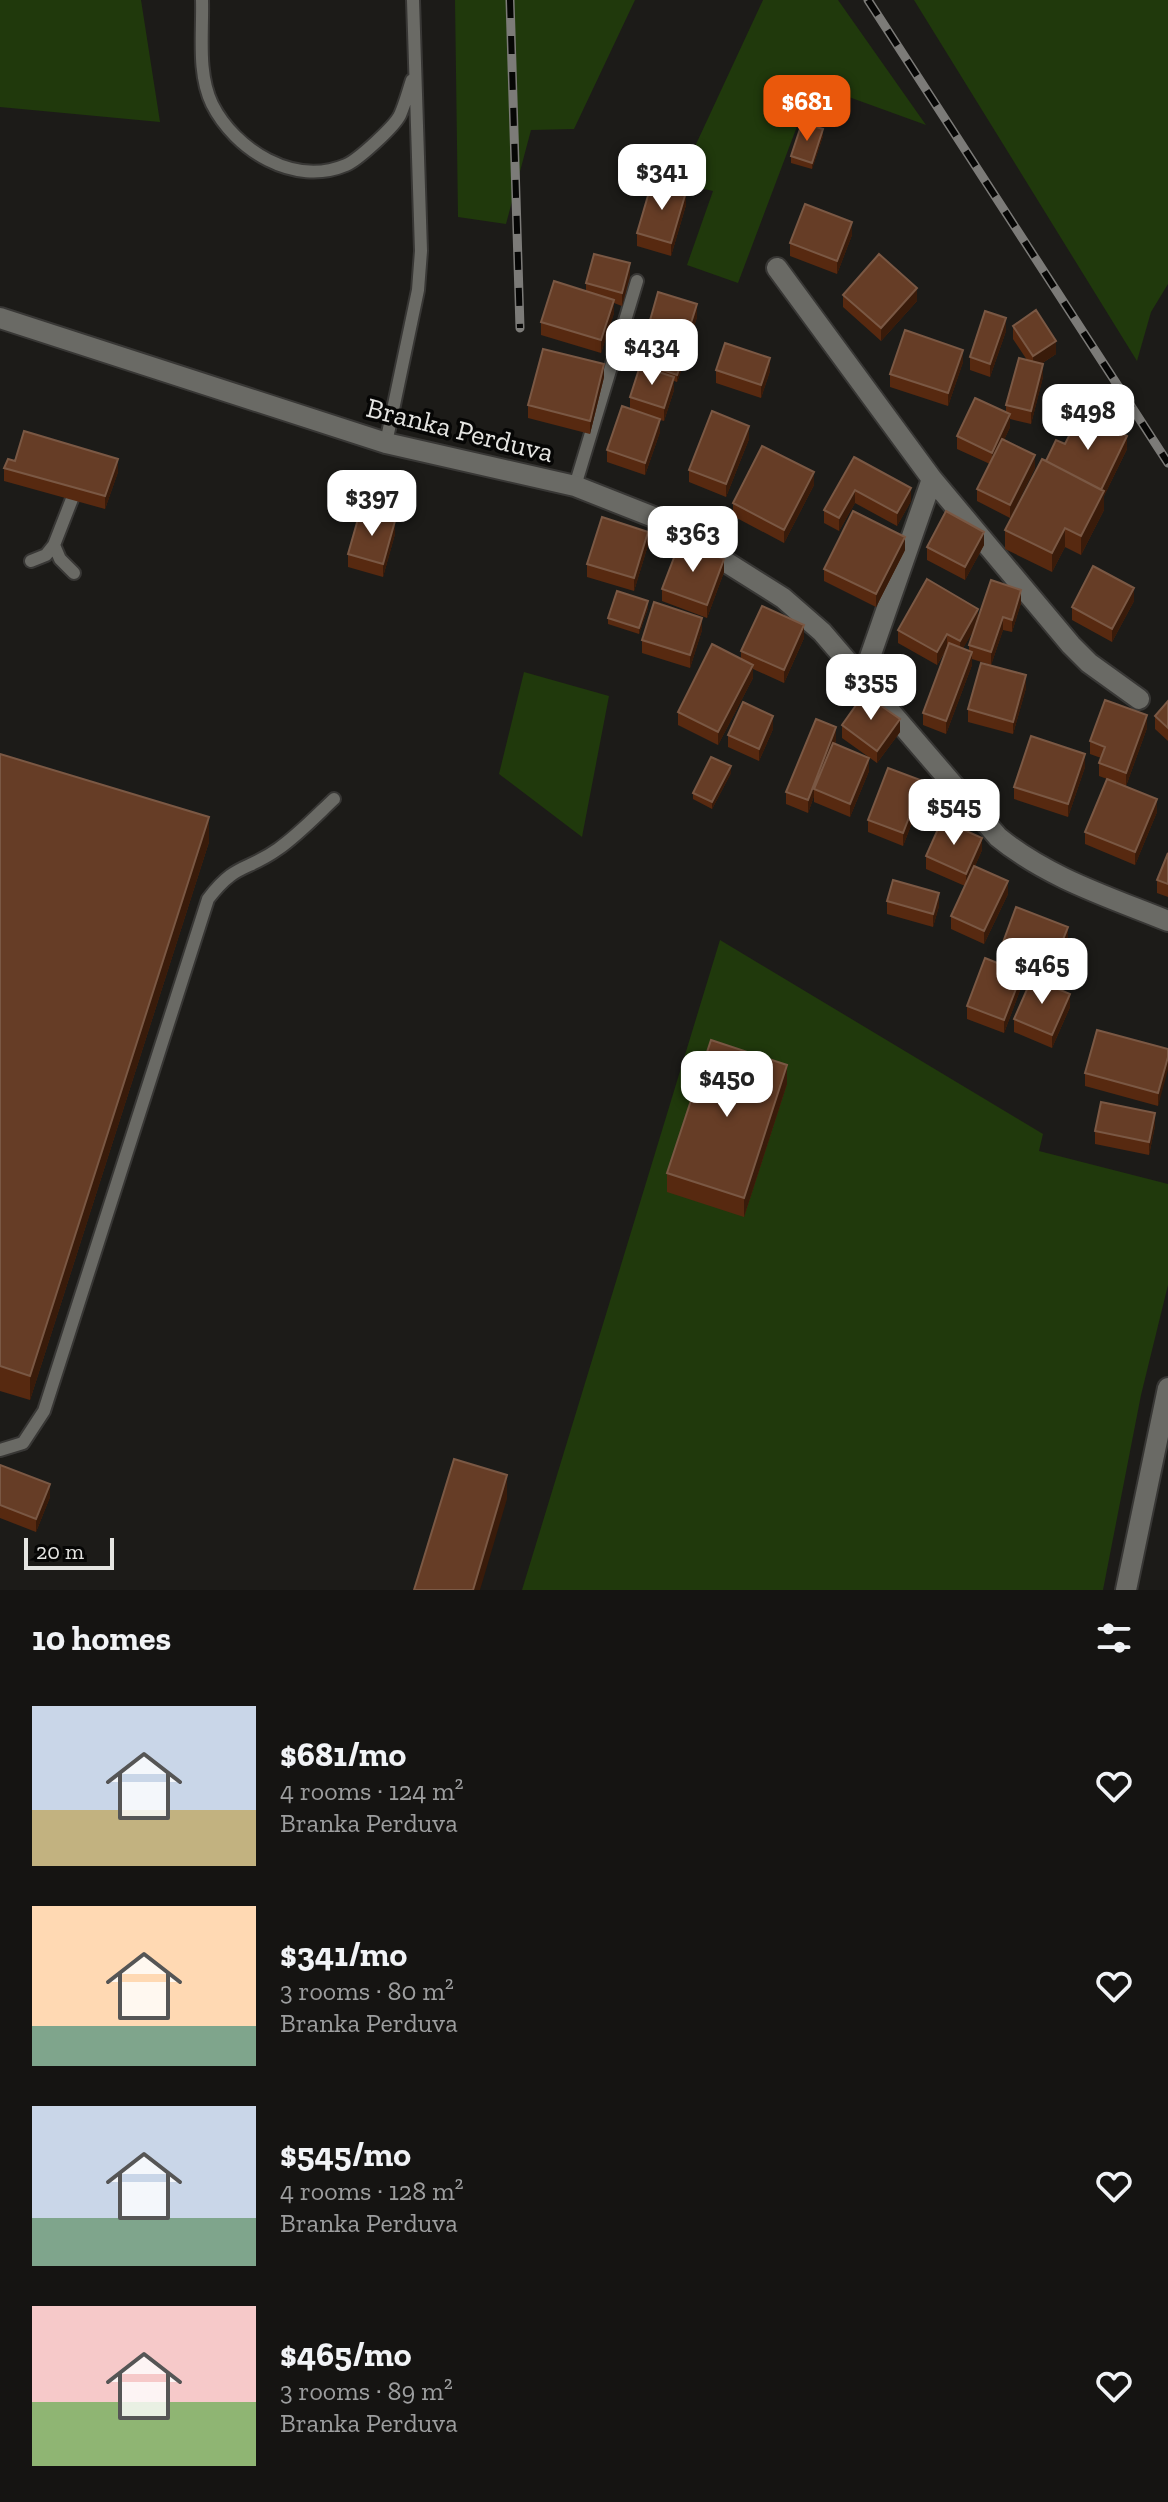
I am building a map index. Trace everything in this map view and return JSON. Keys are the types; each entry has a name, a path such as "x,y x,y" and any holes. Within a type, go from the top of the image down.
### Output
{"street":[{"path":"777,268 932,479 1071,645 1089,663 1139,699"},
{"name":"Branka Perduva","path":"0,318 386,443 575,486 656,518 783,598 863,677 1010,847 1049,872 1168,921"},
{"path":"863,677 932,479"},
{"path":"1126,1590 1168,1388"}],"lane":[{"path":"202,0 204,79 212,104 235,135 257,155 285,167 314,171 347,165 398,119 415,73"},
{"path":"386,443 420,264 413,0"},
{"path":"575,486 637,281"},
{"path":"31,561 46,555 54,545 72,499"},
{"path":"54,545 60,559 74,573"},
{"path":"0,1450 23,1443 44,1411 208,899 222,880 240,866 275,852 334,799"}],"green space":[{"path":"0,0 141,0 160,122 0,107"},
{"path":"455,0 635,0 574,129 531,130 506,224 458,217"},
{"path":"763,0 838,0 926,125 813,84 738,283 687,265 713,191 678,183"},
{"path":"914,0 1168,0 1168,284 1151,312 1137,361"},
{"path":"524,672 609,696 582,837 499,774"},
{"path":"720,940 1043,1134 1039,1151 1168,1184 1168,1285 1141,1395 1103,1590 522,1590"}],"building":[{"path":"802,123 823,129 812,163 791,156"},
{"path":"652,182 686,192 671,243 637,233"},
{"path":"805,204 852,222 837,261 790,243"},
{"path":"594,254 630,263 622,293 586,283"},
{"path":"879,254 917,288 881,328 843,295"},
{"path":"554,281 614,300 601,340 541,322"},
{"path":"658,292 697,304 685,342 647,331"},
{"path":"1036,310 1056,341 1033,356 1013,326"},
{"path":"985,311 1006,318 990,364 970,357"},
{"path":"905,330 963,350 948,393 890,374"},
{"path":"725,343 770,358 761,385 716,370"},
{"path":"654,346 684,356 677,375 648,365"},
{"path":"543,349 604,364 590,421 528,405"},
{"path":"1019,358 1043,364 1031,411 1006,405"},
{"path":"640,366 674,377 664,408 630,397"},
{"path":"1059,390 1079,399 1066,429 1046,421"},
{"path":"975,398 1010,414 992,453 957,436"},
{"path":"622,406 660,419 645,463 607,450"},
{"path":"712,411 749,426 726,484 689,470"},
{"path":"1080,414 1127,436 1101,490 1046,461 1056,440 1065,444"},
{"path":"24,431 118,459 105,496 4,468 8,459 15,461"},
{"path":"1002,439 1035,455 1010,505 977,489"},
{"path":"762,446 814,472 784,530 733,503"},
{"path":"854,457 911,488 897,513 855,490 839,518 824,510"},
{"path":"1042,459 1104,491 1081,536 1065,528 1052,553 1005,530"},
{"path":"853,511 905,537 876,594 824,569"},
{"path":"946,511 984,532 965,567 927,547"},
{"path":"360,512 395,521 383,564 348,554"},
{"path":"602,517 648,532 634,578 587,564"},
{"path":"680,542 724,559 707,605 662,589"},
{"path":"1093,566 1134,588 1112,629 1072,607"},
{"path":"927,579 978,609 960,641 947,634 937,652 898,630"},
{"path":"991,580 1021,590 1012,620 1003,617 991,652 969,645"},
{"path":"617,591 648,601 639,628 608,618"},
{"path":"654,602 702,618 690,655 642,640"},
{"path":"762,606 804,625 784,670 741,651"},
{"path":"949,643 972,652 946,721 923,713"},
{"path":"712,644 753,665 718,732 678,712"},
{"path":"981,663 1026,675 1013,722 968,709"},
{"path":"864,694 900,719 877,751 842,725"},
{"path":"1105,700 1147,715 1126,773 1099,763 1105,747 1090,741"},
{"path":"1168,701 1168,728 1155,716"},
{"path":"743,702 773,716 759,749 728,735"},
{"path":"816,719 836,727 808,800 786,792"},
{"path":"1031,736 1085,754 1068,804 1014,787"},
{"path":"833,743 869,758 850,804 814,789"},
{"path":"0,754 209,817 30,1376 0,1366"},
{"path":"711,757 731,766 712,802 693,793"},
{"path":"888,768 923,781 903,833 868,820"},
{"path":"1107,779 1157,799 1135,852 1085,832"},
{"path":"942,820 982,838 966,874 926,856"},
{"path":"1168,853 1168,884 1157,880"},
{"path":"974,866 1008,881 984,931 951,916"},
{"path":"893,880 939,893 933,914 887,901"},
{"path":"1016,907 1068,927 1049,975 998,956"},
{"path":"985,958 1022,973 1004,1020 967,1006"},
{"path":"1032,978 1070,994 1052,1035 1014,1019"},
{"path":"1097,1030 1168,1049 1158,1093 1085,1073"},
{"path":"711,1040 787,1065 744,1198 667,1173"},
{"path":"1101,1102 1155,1113 1149,1142 1095,1131"},
{"path":"454,1459 507,1475 473,1590 414,1590"},
{"path":"0,1465 50,1484 36,1519 0,1505"}],"railway":[{"path":"510,0 520,328"},
{"path":"868,0 1168,463"}]}
